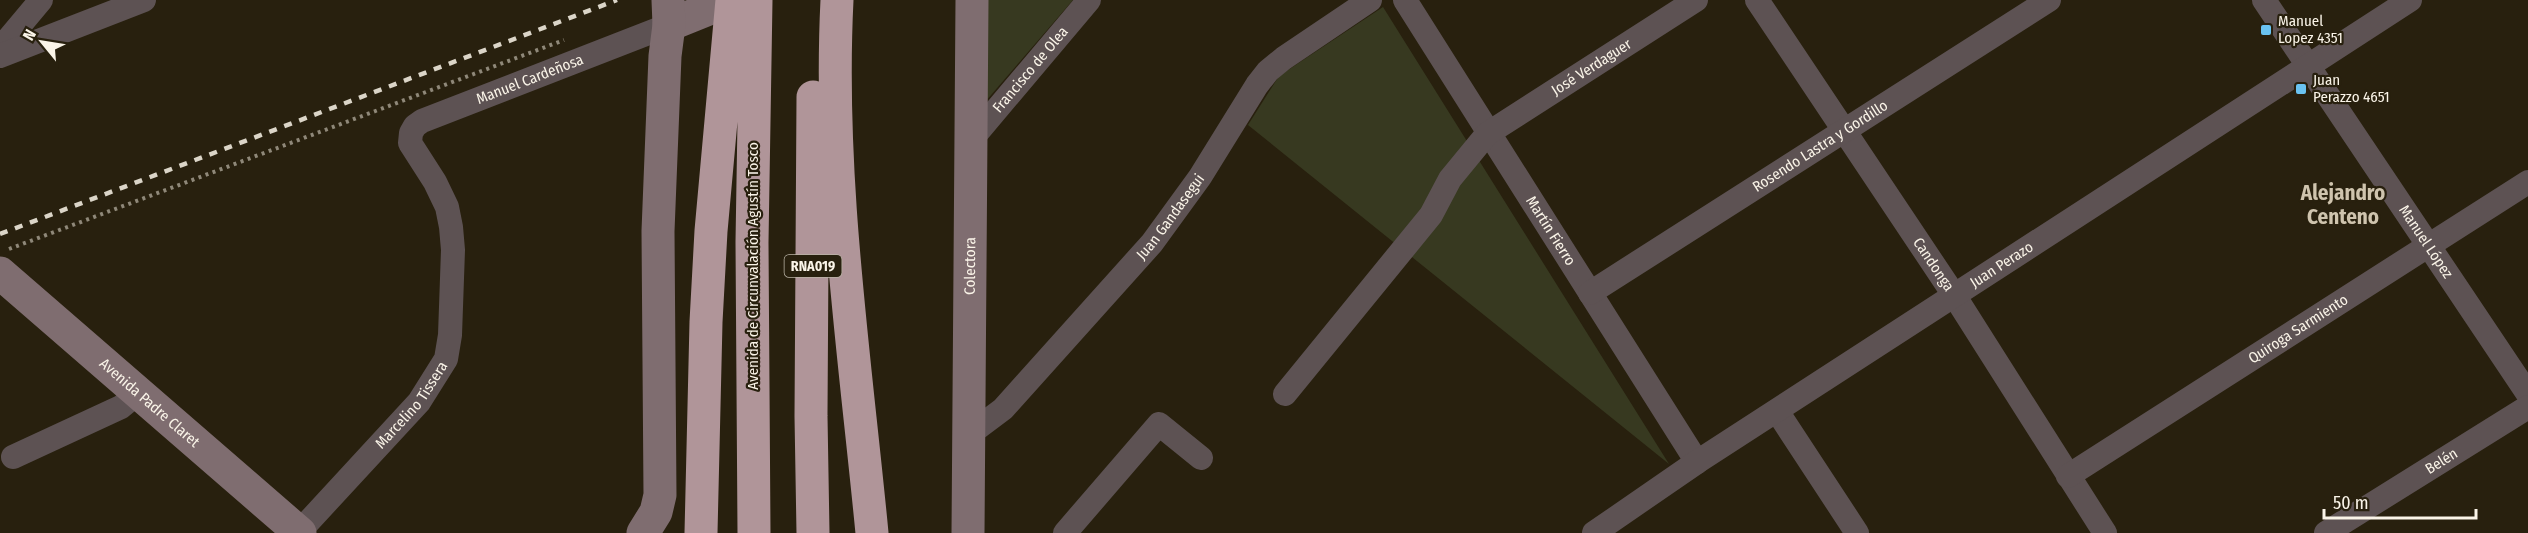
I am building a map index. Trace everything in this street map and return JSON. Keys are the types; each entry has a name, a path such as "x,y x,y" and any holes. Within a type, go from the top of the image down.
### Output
{"highway":[{"name":"Avenida de Circunvalación Agustín Tosco","path":"754,533 753,242 756,0"},
{"name":"RNA019","path":"813,533 811,416 814,0"},
{"path":"837,0 836,140 872,533"},
{"path":"701,533 706,322 724,3"}],"main road":[{"name":"Colectora","path":"968,533 972,0"},
{"path":"645,530 656,512 660,495 658,231 668,12 724,3"},
{"name":"Avenida Padre Claret","path":"0,268 138,393 300,533"}],"street":[{"path":"0,49 41,0"},
{"path":"0,56 144,0"},
{"name":"Francisco de Olea","path":"971,140 1089,0"},
{"name":"Juan Gandasegui","path":"967,436 1003,409 1152,243 1200,177 1268,71 1370,0"},
{"name":"Martín Fierro","path":"1405,0 1487,134 1697,462"},
{"name":"José Verdaguer","path":"1285,394 1431,214 1455,171 1487,134 1696,0"},
{"name":"Candonga","path":"1757,0 1954,295 2105,533"},
{"name":"Rosendo Lastra y Gordillo","path":"1590,293 2049,0"},
{"name":"Manuel López","path":"2264,0 2528,394"},
{"name":"Juan Perazo","path":"1602,531 1697,462 2410,0"},
{"name":"Manuel Cardeñosa","path":"414,150 410,142 411,133 422,121 668,12"},
{"name":"Marcelino Tissera","path":"300,533 419,402 446,359 450,335 453,250 451,227 447,207 435,182 414,150"},
{"name":"Quiroga Sarmiento","path":"2068,476 2528,182"},
{"path":"13,457 121,407 138,393"},
{"name":"Belén","path":"2326,533 2528,407"},
{"path":"1777,411 1857,533"},
{"path":"1065,533 1159,424 1201,458"}],"path":[{"path":"0,268 568,38"}],"green space":[{"path":"986,0 1073,0 985,102"},
{"path":"1383,7 1669,464 1248,125 1279,76"}],"railway":[{"path":"0,234 617,0"}],"place":[{"name":"Manuel Lopez 4351","path":"2266,30"},
{"name":"Juan Perazzo 4651","path":"2301,89"}],"district":[{"name":"Alejandro Centeno","path":"2343,205"}]}
